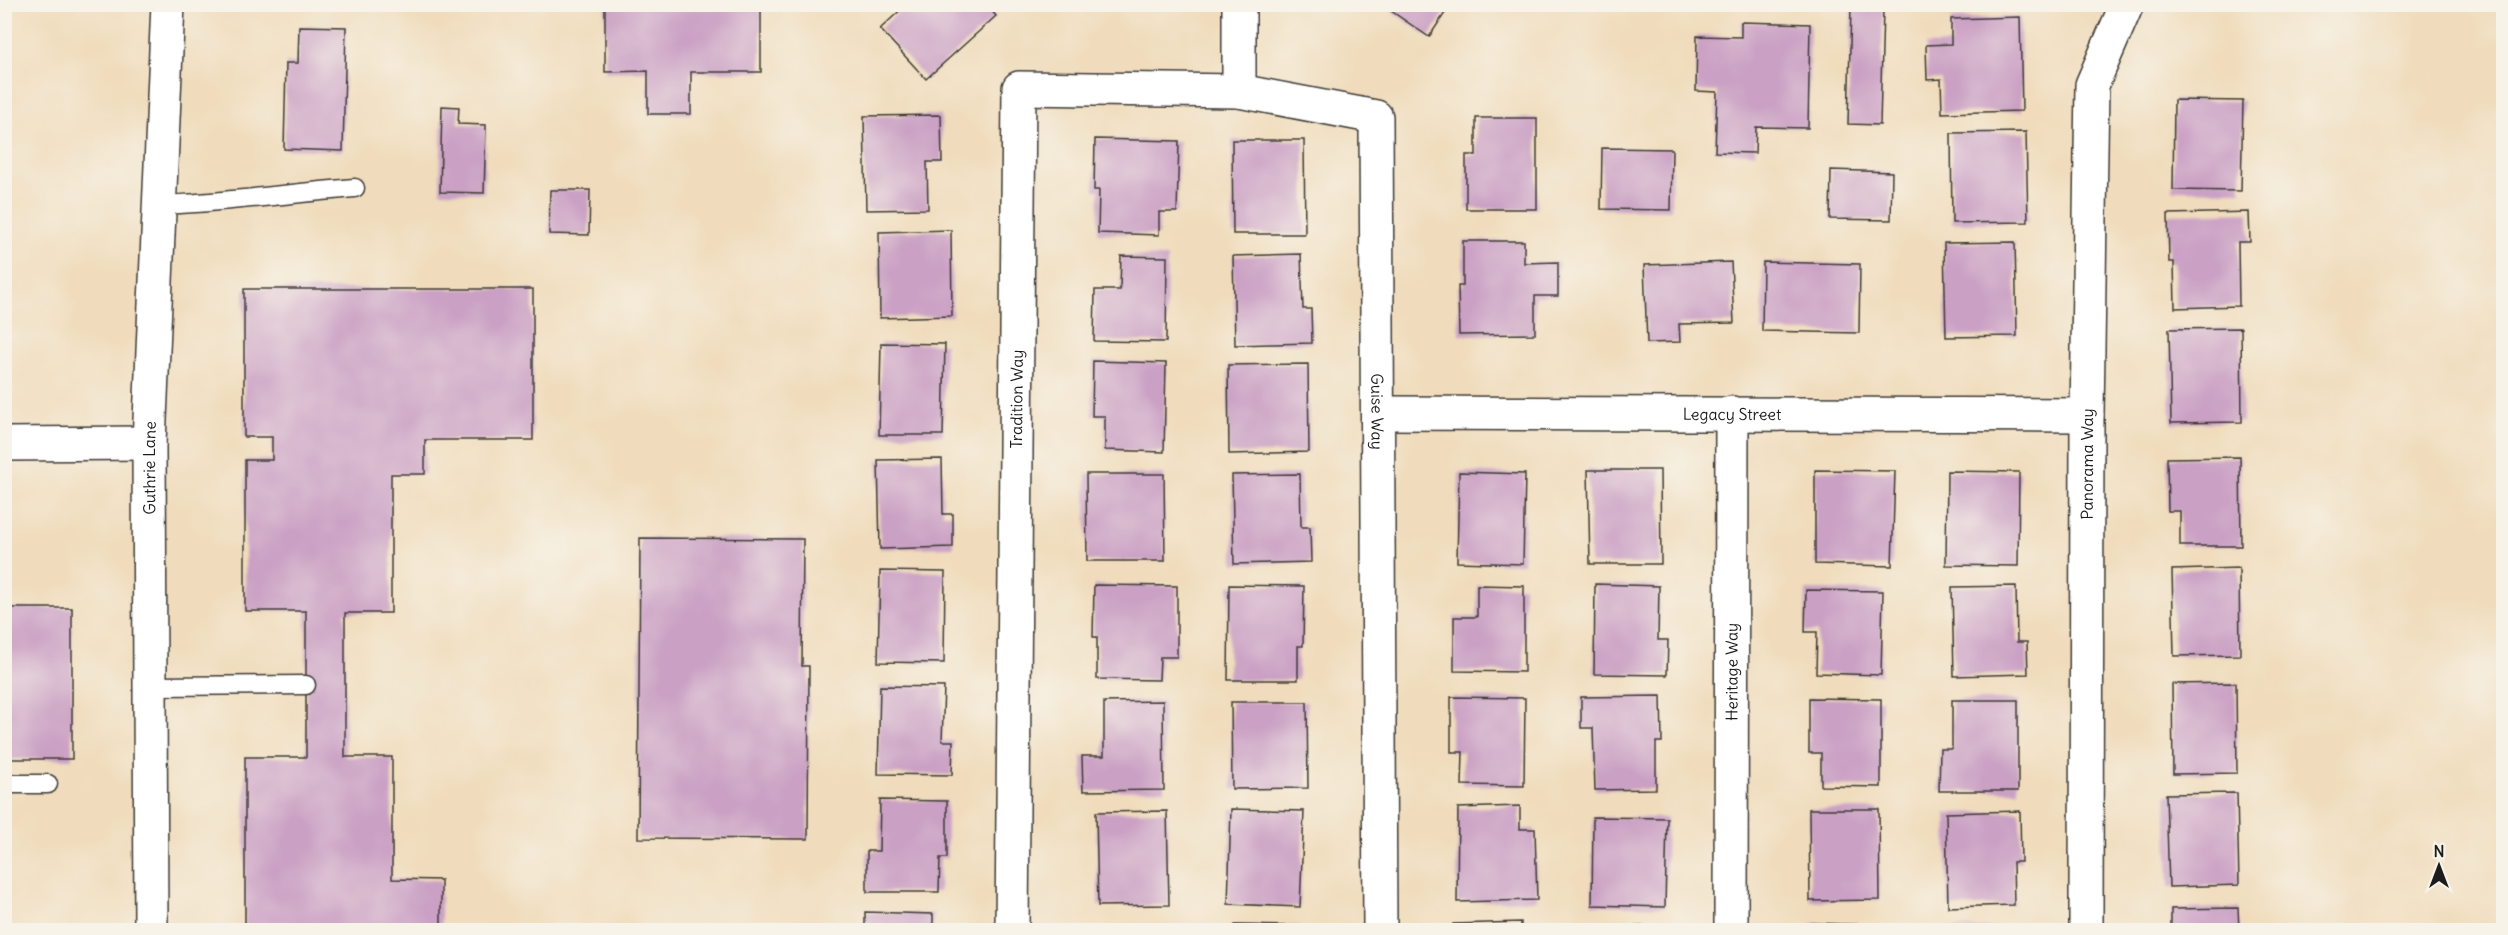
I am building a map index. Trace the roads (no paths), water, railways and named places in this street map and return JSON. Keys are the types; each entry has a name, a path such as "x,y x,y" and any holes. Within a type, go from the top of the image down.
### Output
{"street":[{"name":"Guthrie Lane","path":"151,930 149,443 168,4"},
{"path":"1239,4 1239,91"},
{"name":"Panorama Way","path":"2086,930 2087,415 2092,85 2127,4"},
{"name":"Tradition Way","path":"1012,930 1019,88 1239,91"},
{"name":"Guise Way","path":"1239,91 1376,117 1380,930"},
{"name":"Legacy Street","path":"1378,413 2087,415"},
{"name":"Heritage Way","path":"1731,930 1732,413"},
{"path":"4,444 149,443"}],"lane":[{"path":"160,205 204,204 265,195 355,188"},
{"path":"150,686 306,685"},
{"path":"4,784 48,784"}]}
